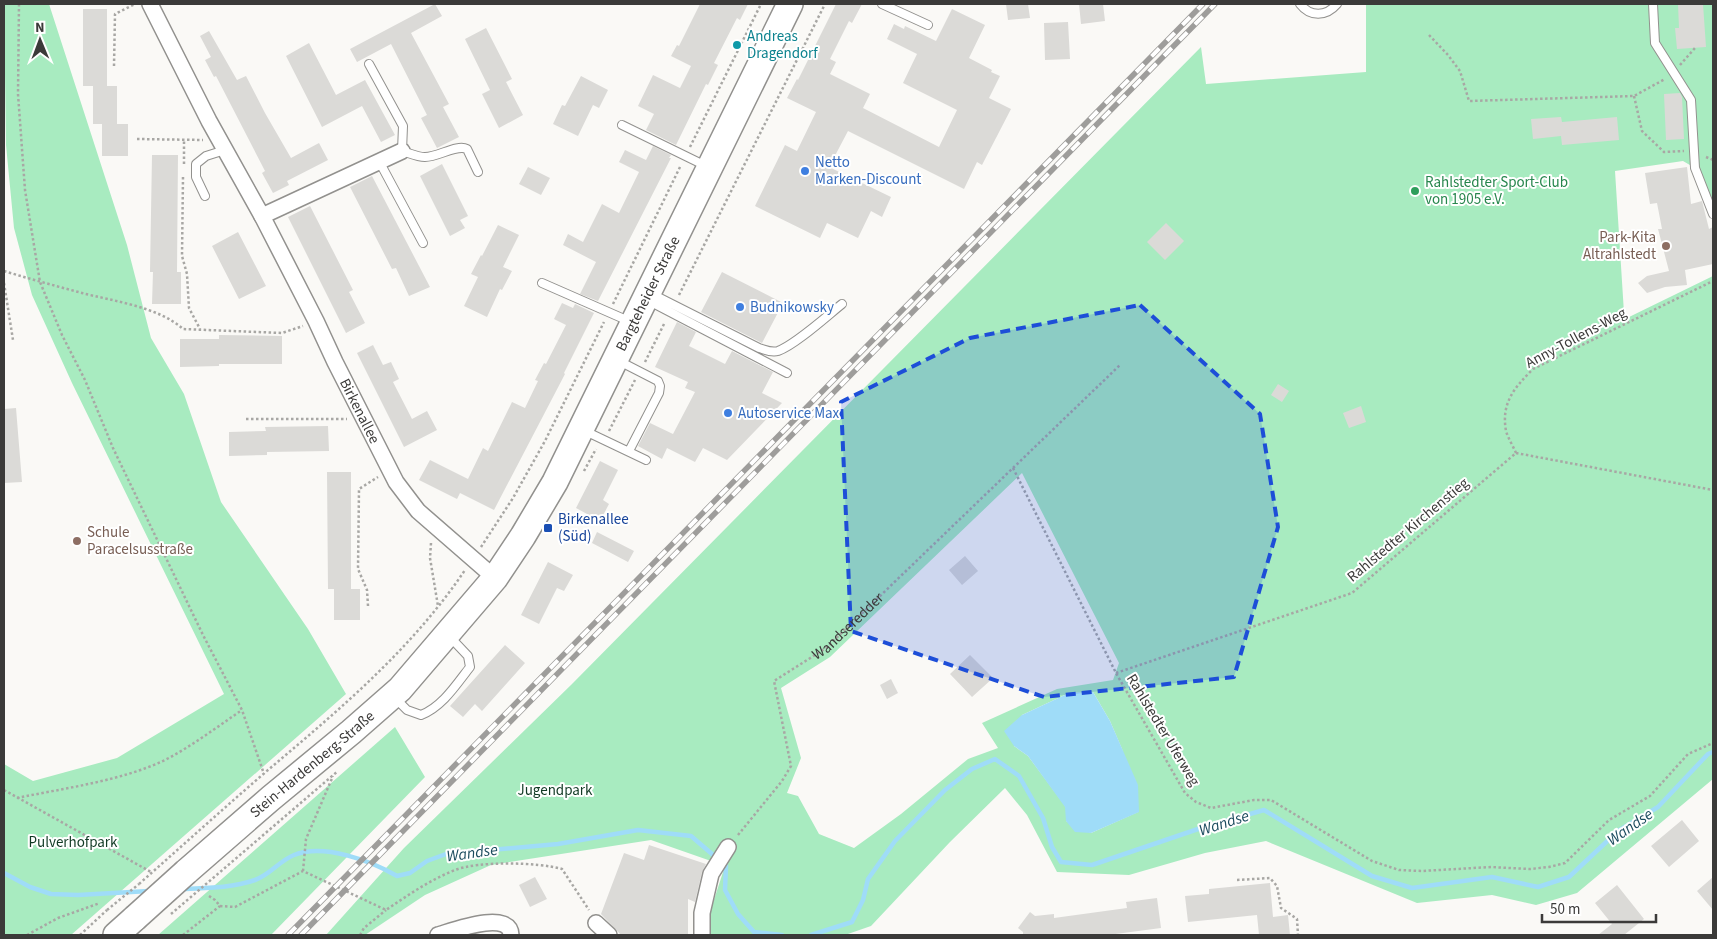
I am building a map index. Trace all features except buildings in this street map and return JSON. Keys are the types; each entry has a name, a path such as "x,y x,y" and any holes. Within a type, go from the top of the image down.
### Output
{"main road":[{"name":"Bargteheider Straße","path":"495,578 524,536 555,482 790,4"},
{"name":"Stein-Hardenberg-Straße","path":"116,935 135,918 189,884 271,798 393,695 495,578"}],"street":[{"name":"Birkenallee","path":"150,4 222,145 262,216 396,482 418,511 495,578"},
{"path":"262,216 402,151"},
{"path":"702,935 702,913 711,874 728,847"},
{"path":"438,935 466,932 496,922 506,925 511,935"},
{"path":"596,923 609,935"}],"lane":[{"path":"882,4 928,25"},
{"path":"1300,4 1309,12 1320,14 1332,10 1337,4"},
{"path":"1653,4 1655,43 1692,100 1695,168 1713,214"},
{"path":"368,64 403,126 402,151 424,157 442,154 461,147 465,148 468,149 478,172"},
{"path":"622,125 709,168"},
{"path":"205,196 196,177 196,164 222,145"},
{"path":"379,162 423,243"},
{"path":"542,283 633,323"},
{"path":"646,296 759,348 772,352 785,347 816,326 842,304"},
{"path":"646,296 787,373"},
{"path":"616,359 658,380 660,386 659,393 629,451"},
{"path":"581,429 646,460"},
{"path":"393,695 407,710 420,715 430,712 446,696 470,667 468,656 447,634"}],"path":[{"path":"20,4 18,94 25,190 40,282 62,335 85,380 113,448 203,635 242,710 264,774"},
{"path":"114,66 114,14 135,4"},
{"path":"80,935 355,696 415,633 456,584 518,490 545,441 761,4"},
{"path":"1429,35 1448,55 1460,72 1470,101 1634,96 1667,78 1684,62 1695,48"},
{"path":"1634,96 1642,131 1664,152 1694,151 1713,160"},
{"path":"137,139 184,140 222,145"},
{"path":"184,140 182,256 187,274 189,308 200,330"},
{"path":"4,271 137,306 173,320 183,329 282,333 316,321"},
{"name":"Anny-Tollens-Weg","path":"1516,453 1506,432 1505,406 1517,385 1533,369 1713,281"},
{"path":"4,283 13,340"},
{"name":"Wandseredder","path":"728,847 782,781 790,766 774,681 826,648 1120,365"},
{"path":"246,419 364,420"},
{"path":"1516,453 1713,490"},
{"name":"Rahlstedter Kirchenstieg","path":"1116,673 1352,593 1516,453"},
{"name":"Rahlstedter Uferweg","path":"1013,468 1116,673 1185,794 1196,802 1211,808 1254,800 1271,800 1372,861 1399,870 1422,871 1491,867 1530,869 1548,867 1565,863 1609,820 1650,796 1688,754 1713,743"},
{"path":"368,606 368,590 358,569 360,488 390,470"},
{"path":"433,524 430,558 438,606"},
{"path":"17,798 122,776 164,760 202,738 242,710"},
{"path":"189,884 213,879 334,774 306,839 303,871"},
{"path":"4,790 151,873"},
{"path":"360,935 364,928 386,910 419,888 457,869 494,864 529,864 553,866 562,869 596,923"},
{"path":"183,935 220,906 235,907 303,871"},
{"path":"303,871 386,910"},
{"path":"1237,880 1270,878 1277,886 1281,908 1297,919 1298,935"},
{"path":"209,896 220,906"},
{"path":"27,935 58,918 100,903"}],"highlighted area":[{"path":"1140,305 1260,414 1278,527 1234,677 1044,697 851,631 841,402 970,338"}],"green space":[{"name":"Pulverhofpark","path":"4,4 49,4 127,245 151,338 184,394 221,502 308,629 346,694 71,935 4,935 4,764 33,781 117,758 224,694 72,383 32,295 14,228 6,145"},
{"name":"Jugendpark","path":"1366,4 1713,4 1713,216 1708,213 1712,212 1695,168 1683,161 1615,171 1624,313 1627,318 1713,276 1713,779 1577,893 1536,905 1492,895 1417,903 1266,841 1205,853 1129,875 1057,872 1027,815 1005,788 950,842 871,926 845,935 708,935 709,915 724,869 711,861 651,840 491,865 425,895 365,935 326,935 404,848 572,684 1201,47 1206,84 1366,72","holes":["1022,473 1119,663 1113,680 1057,689 982,723 998,748 968,759 901,814 854,848 819,834 798,796 787,793 801,758 781,688 830,657","1093,692 1110,721 1122,749 1138,812 1091,833 1066,821 1066,807 1028,756 1014,746 1022,715 1069,693"]},
{"path":"395,727 425,777 271,935 158,935"}],"water":[{"path":"1093,692 1110,721 1138,785 1139,812 1091,833 1075,832 1066,821 1065,807 1028,756 1014,746 1004,731 1022,715 1069,693"}],"waterway":[{"name":"Wandse","path":"811,935 852,922 863,900 868,879 895,841 945,790 972,769 995,759 1019,776 1043,818 1052,847 1061,862 1092,865 1201,828 1264,810 1372,876 1412,888 1492,877 1538,887 1569,877 1618,831 1658,807 1708,754 1713,752"},
{"name":"Wandse","path":"182,889 246,883 260,878 294,855 306,852 333,852 347,855 397,876 410,873 427,861 446,854 558,844 638,830 691,836 726,866 725,890 738,914 754,932 782,935"},
{"name":"Wandse","path":"4,873 30,887 51,894 78,895 149,891"}],"railway":[{"path":"288,935 1203,4"},
{"path":"301,935 1215,4"}],"place":[{"name":"Andreas Dragendorf","path":"737,45"},
{"name":"Netto Marken-Discount","path":"805,171"},
{"name":"Rahlstedter Sport-Club von 1905 e.V.","path":"1415,191"},
{"name":"Park-Kita Altrahlstedt","path":"1666,246"},
{"name":"Budnikowsky","path":"740,307"},
{"name":"Autoservice Max","path":"728,413"},
{"name":"Birkenallee (Süd)","path":"548,528"},
{"name":"Schule Paracelsusstraße","path":"77,541"}]}
